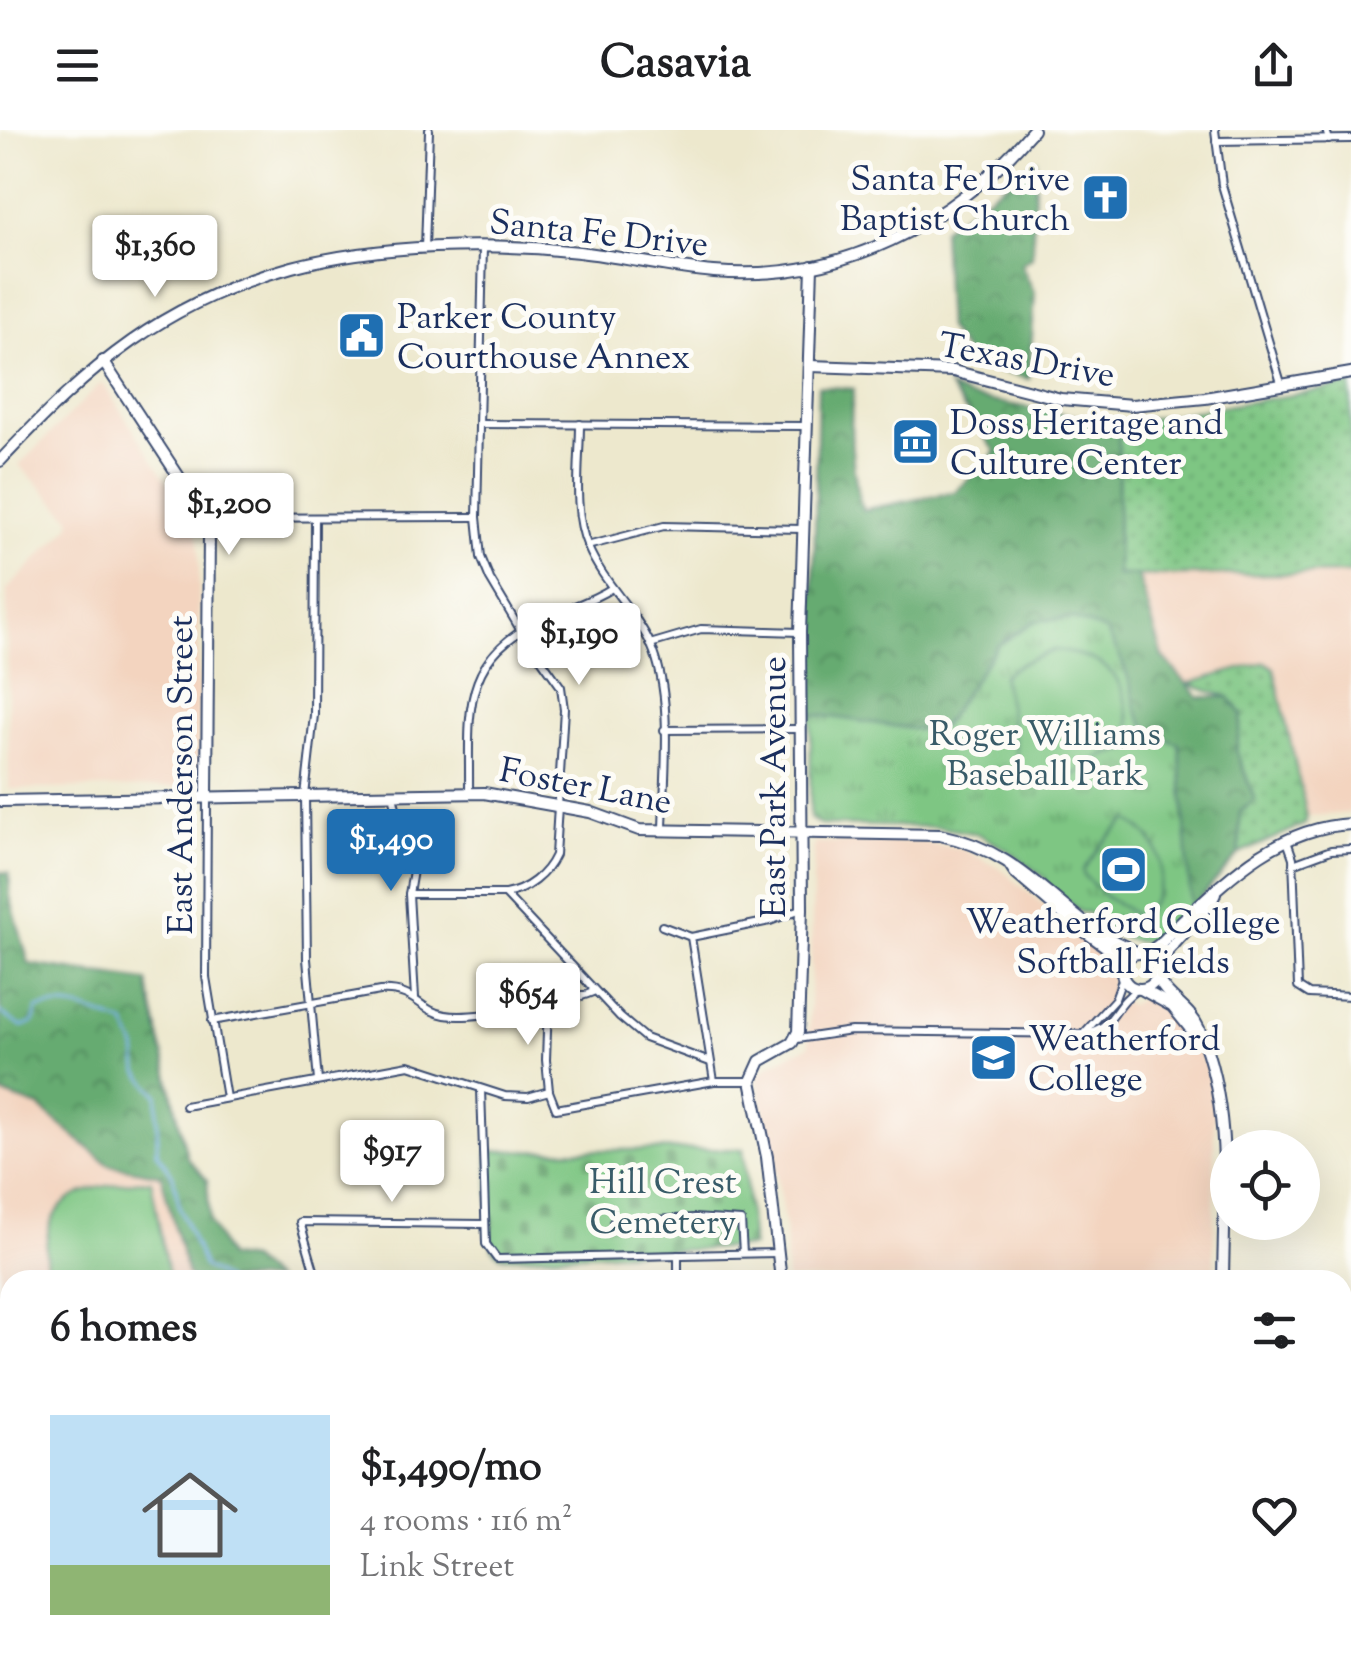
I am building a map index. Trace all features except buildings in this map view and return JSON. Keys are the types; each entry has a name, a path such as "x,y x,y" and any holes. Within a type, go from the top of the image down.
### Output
{"street":[{"path":"425,249 429,130"},
{"name":"Santa Fe Drive","path":"1,457 103,361 166,318 261,277 324,261 425,249 483,247 618,256 716,272 759,273 812,266 872,249 935,218 978,187 1033,130"},
{"path":"1215,130 1222,185 1281,382"},
{"path":"1326,130 1329,140"},
{"path":"1216,141 1351,139"},
{"path":"409,894 505,894 523,890 549,868 556,855 564,708 561,687 521,631 481,557 477,517 483,247"},
{"name":"East Park Avenue","path":"797,1039 802,908 800,632 812,266"},
{"path":"103,361 206,518 477,517"},
{"name":"Texas Drive","path":"810,366 953,370 1061,399 1098,404 1183,400 1351,373"},
{"path":"480,424 809,426"},
{"path":"580,424 580,494 587,546 650,644 658,668 664,730 663,831"},
{"name":"East Anderson Street","path":"206,518 206,978 226,1098"},
{"path":"315,520 314,715 305,796 310,1005 318,1081"},
{"path":"587,546 664,526 803,529"},
{"path":"469,793 473,686 484,666 521,631 588,603 612,588"},
{"path":"650,644 701,629 800,632"},
{"path":"664,730 801,728"},
{"path":"393,794 400,825 415,844 409,894 415,998"},
{"name":"Foster Lane","path":"0,801 500,794 590,812 639,830 940,835 987,850 1010,864"},
{"path":"1084,1034 1115,1000 1127,958 1159,947 1174,928 1259,854 1316,828 1351,824"},
{"path":"1286,840 1292,864 1298,987 1310,994 1351,996"},
{"path":"1292,864 1331,850 1351,849"},
{"path":"1010,864 1020,868 1091,928 1152,958 1164,992 1198,1026 1214,1073 1220,1108 1223,1270"},
{"path":"1010,864 1016,874 1109,949 1118,959 1130,987 1172,1006 1204,1045"},
{"path":"781,1270 767,1157 751,1081 760,1061 797,1039 851,1031 1084,1034 1107,1026 1125,998 1154,983 1167,952 1210,904 1218,888"},
{"path":"505,894 594,992 645,1038 710,1062"},
{"path":"662,926 691,937 770,920 802,908"},
{"path":"691,937 714,1081"},
{"path":"212,1021 380,991 400,990 442,1015 466,1016 594,992"},
{"path":"548,1003 546,1060 549,1092 556,1109 714,1081 751,1081"},
{"path":"185,1106 409,1065 480,1089 516,1096 549,1092"},
{"path":"480,1089 484,1224 490,1253 504,1260 780,1252"},
{"path":"613,1222 694,1218 742,1221 743,1254"},
{"path":"314,1270 300,1222 484,1224"},
{"path":"678,1255 678,1270"}],"shaded area":[{"path":"102,382 195,524 199,550 198,787 9,789 7,590 71,525 71,518 19,465"},
{"path":"1351,573 1351,813 1307,816 1274,668 1265,662 1186,684 1163,657 1138,575"},
{"name":"Weatherford College","path":"921,842 962,849 1001,869 1110,961 1111,992 1129,1005 1142,998 1159,1004 1191,1036 1207,1070 1214,1115 1214,1130 1210,1130 1210,1240 1214,1240 1214,1270 787,1270 785,1228 773,1149 757,1080 771,1064 809,1046 814,843"},
{"path":"0,1093 39,1106 109,1165 161,1174 220,1270 0,1270"}],"green space":[{"path":"1036,161 1032,257 1021,264 1035,294 1029,379 974,365 947,328 942,229"},
{"path":"1351,385 1351,573 1117,576 1119,424"},
{"path":"818,386 854,389 852,450 862,510 955,492 996,452 949,388 969,397 1119,424 1117,575 1138,575 1163,657 1199,697 1229,697 1242,714 1236,750 1255,800 1240,812 1239,854 1191,909 1178,744 1144,724 1134,706 1124,667 997,646 942,727 926,731 811,714"},
{"name":"Roger Williams Baseball Park","path":"1070,618 1106,631 1124,666 1143,723 1179,744 1191,909 1168,930 1144,942 1126,939 1086,912 1081,913 1046,884 1045,878 978,834 938,827 820,825 810,818 811,714 926,731 942,727 997,646 1035,621"},
{"path":"1054,650 1093,660 1111,673 1123,694 1130,725 1129,744 1128,749 1102,756 1074,775 1033,786 1022,779 1002,676 1019,664"},
{"path":"1265,662 1274,668 1307,816 1305,824 1239,854 1240,812 1255,800 1236,750 1242,714 1229,697 1186,684"},
{"name":"Weatherford College Softball Fields","path":"1127,820 1151,840 1161,865 1157,892 1139,917 1106,897 1084,876 1083,870"},
{"path":"0,872 9,873 10,897 29,964 147,981 187,1157 207,1180 210,1222 228,1257 250,1260 262,1270 186,1270 161,1175 109,1165 39,1107 0,1093"},
{"name":"Hill Crest Cemetery","path":"743,1149 752,1247 510,1257 499,1255 492,1248 488,1151"},
{"path":"151,1180 167,1270 47,1270 49,1228 57,1212 68,1200 103,1187"}],"waterway":[{"path":"0,1012 22,1027 33,1023 37,1009 61,1006 125,1024 136,1048 138,1072 158,1095 157,1152 173,1176 180,1209 204,1267 209,1270"}],"place":[{"name":"Santa Fe Drive Baptist Church","path":"1105,198"},
{"name":"Parker County Courthouse Annex","path":"362,336"},
{"name":"Doss Heritage and Culture Center","path":"915,442"},
{"name":"Weatherford College Softball Fields","path":"1123,869"},
{"name":"Weatherford College","path":"993,1058"}]}
